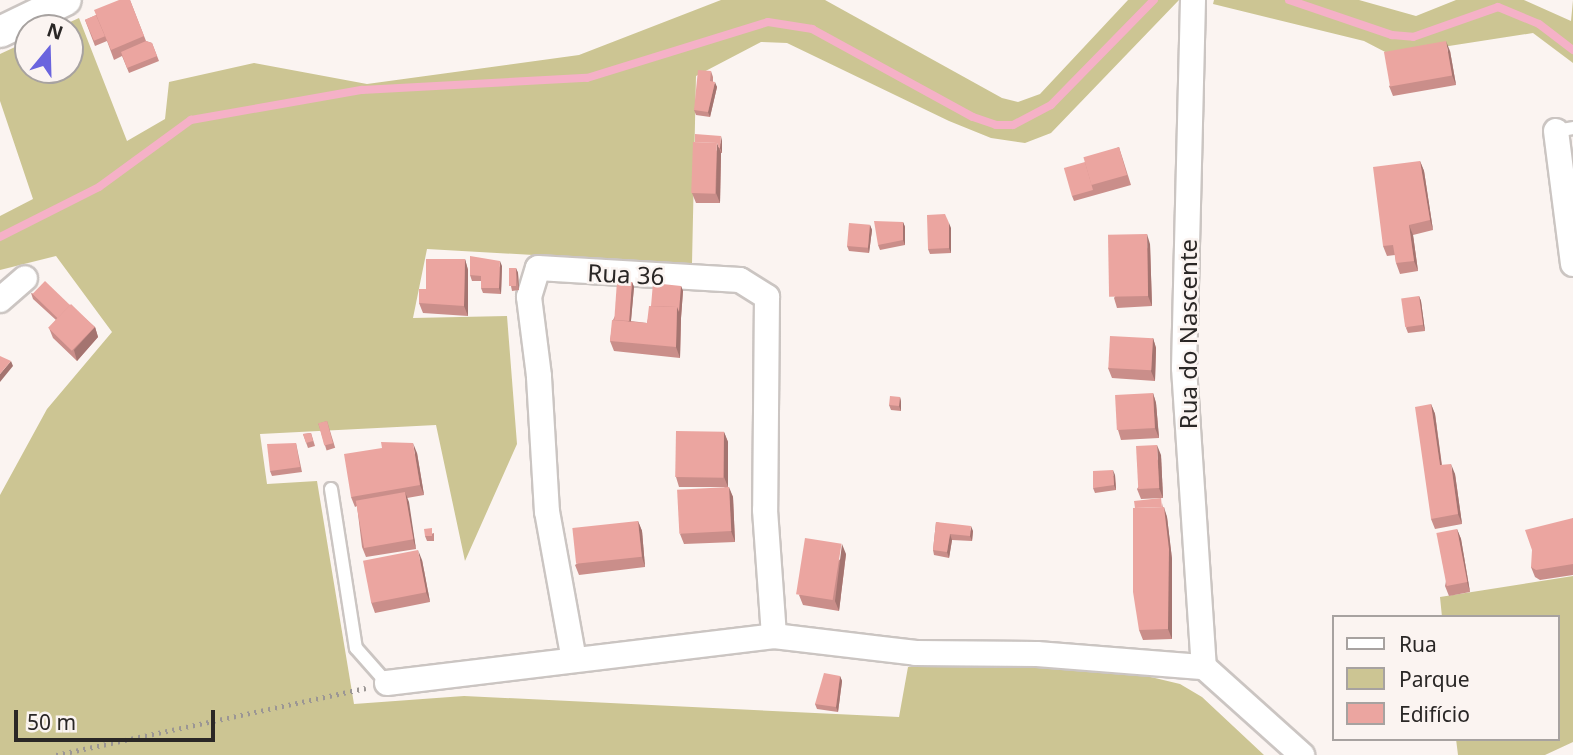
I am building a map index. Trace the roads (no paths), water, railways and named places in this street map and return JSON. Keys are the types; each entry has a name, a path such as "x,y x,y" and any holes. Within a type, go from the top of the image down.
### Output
{"street":[{"path":"0,32 66,0"},
{"name":"Rua do Nascente","path":"1193,4 1184,368 1203,667"},
{"path":"1564,129 1573,264"},
{"name":"Rua 36","path":"574,660 547,512 539,376 528,297 538,268 740,280 767,298 765,510 774,636"},
{"path":"0,300 26,278"},
{"path":"387,683 774,636 916,653 1037,654 1203,667 1302,755"}],"lane":[{"path":"331,489 356,648 387,683"}],"waterway":[{"path":"0,237 99,187 191,120 362,90 587,78 768,22 812,29 973,117 996,125 1013,125 1051,105 1154,0"},
{"path":"1289,0 1392,35 1413,37 1498,7 1539,24 1573,50"}]}
